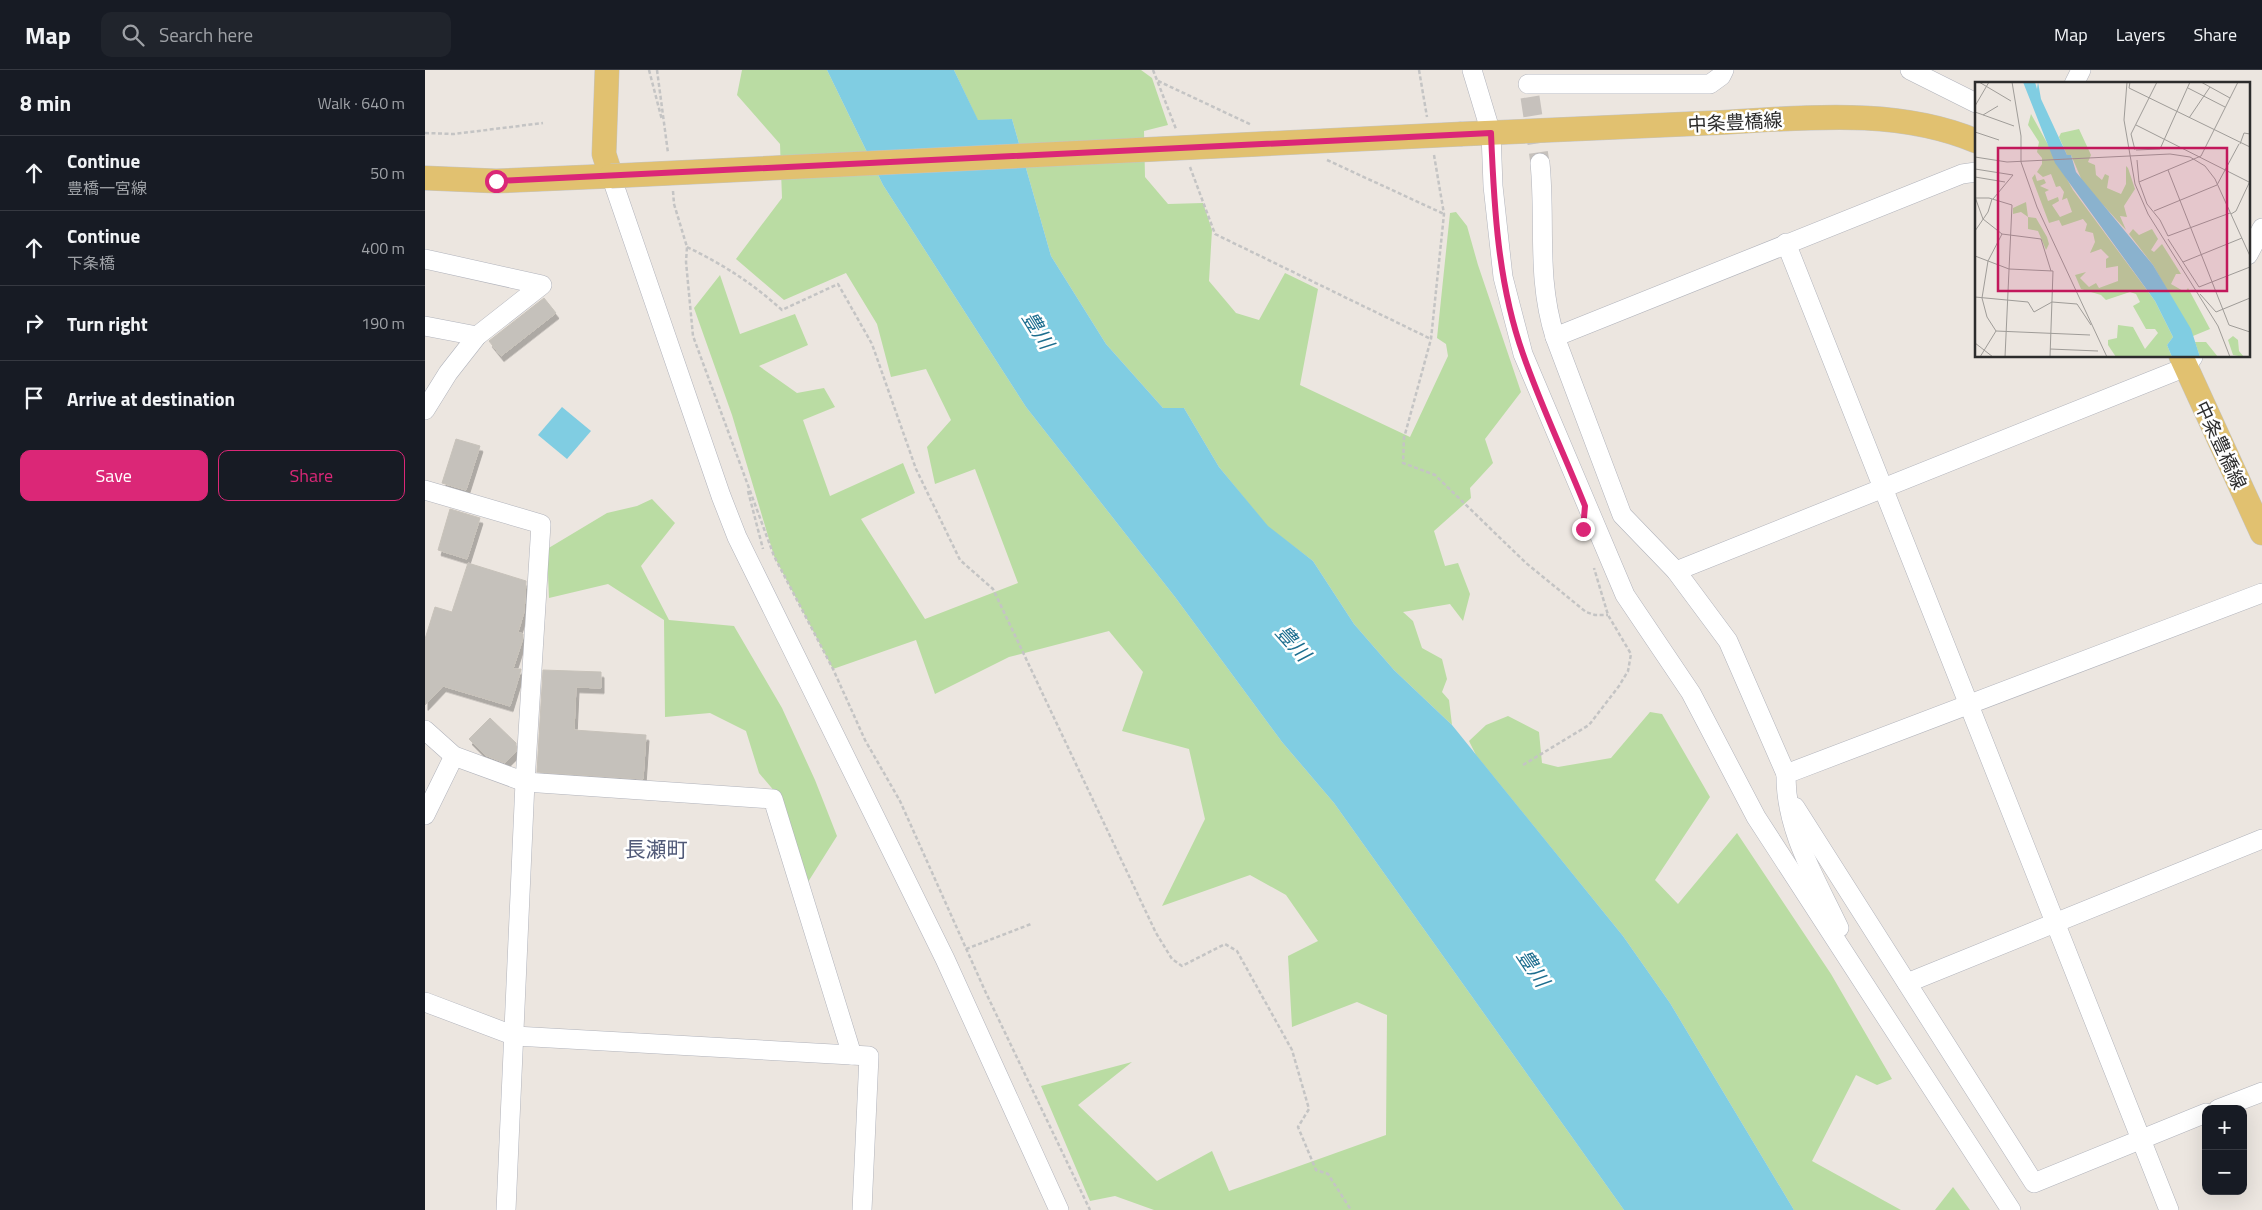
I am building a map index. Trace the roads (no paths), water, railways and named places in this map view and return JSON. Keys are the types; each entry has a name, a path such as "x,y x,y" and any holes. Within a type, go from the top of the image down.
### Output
{"main road":[{"path":"607,70 604,154 611,176"},
{"name":"中条豊橋線","path":"425,178 496,181 1805,118 1872,118 1920,125 1975,141"},
{"name":"中条豊橋線","path":"2187,360 2262,533"}],"street":[{"path":"1472,70 1491,133 1493,186 1503,277 1523,354 1625,595 1691,693 1755,817 2011,1210"},
{"path":"1527,84 1710,84 1721,76 1723,70"},
{"path":"1910,70 1975,102"},
{"path":"2075,82 2081,70"},
{"path":"1540,163 1541,260 1550,318 1555,337 1622,514 1676,571 1728,641 1787,774 1786,793 1790,817 1807,862 1840,929 1844,953"},
{"path":"1555,337 1786,243 1962,174 1975,172"},
{"path":"611,176 721,496 737,537 945,959 1059,1210"},
{"path":"1786,243 2169,1210"},
{"path":"425,259 542,285 477,336 447,373 425,410"},
{"path":"425,326 477,336"},
{"path":"1676,571 1884,487 2187,360"},
{"path":"425,490 541,524 525,782 506,1210"},
{"path":"1787,774 2262,593"},
{"path":"425,730 454,756 525,782 773,799 852,1055"},
{"path":"425,815 454,756"},
{"path":"1786,793 2034,1183 2202,1116"},
{"path":"1755,817 1771,824 1883,945"},
{"path":"1907,983 2262,839"},
{"path":"425,1002 515,1036 869,1056 862,1210"},
{"path":"2228,1105 2262,1092"}],"water":[{"name":"豊川","path":"827,70 954,70 978,120 1012,119 1051,256 1106,344 1163,408 1184,408 1219,467 1268,526 1313,561 1354,624 1394,670 1452,725 1623,936 1670,1003 1794,1210 1624,1210 1334,803 1282,742 1175,597 1026,407 883,185"},
{"path":"562,407 591,431 567,459 538,435"}],"tunnel":[{"path":"1530,97 1540,163"}],"district":[{"name":"長瀬町","path":"656,850"}]}
